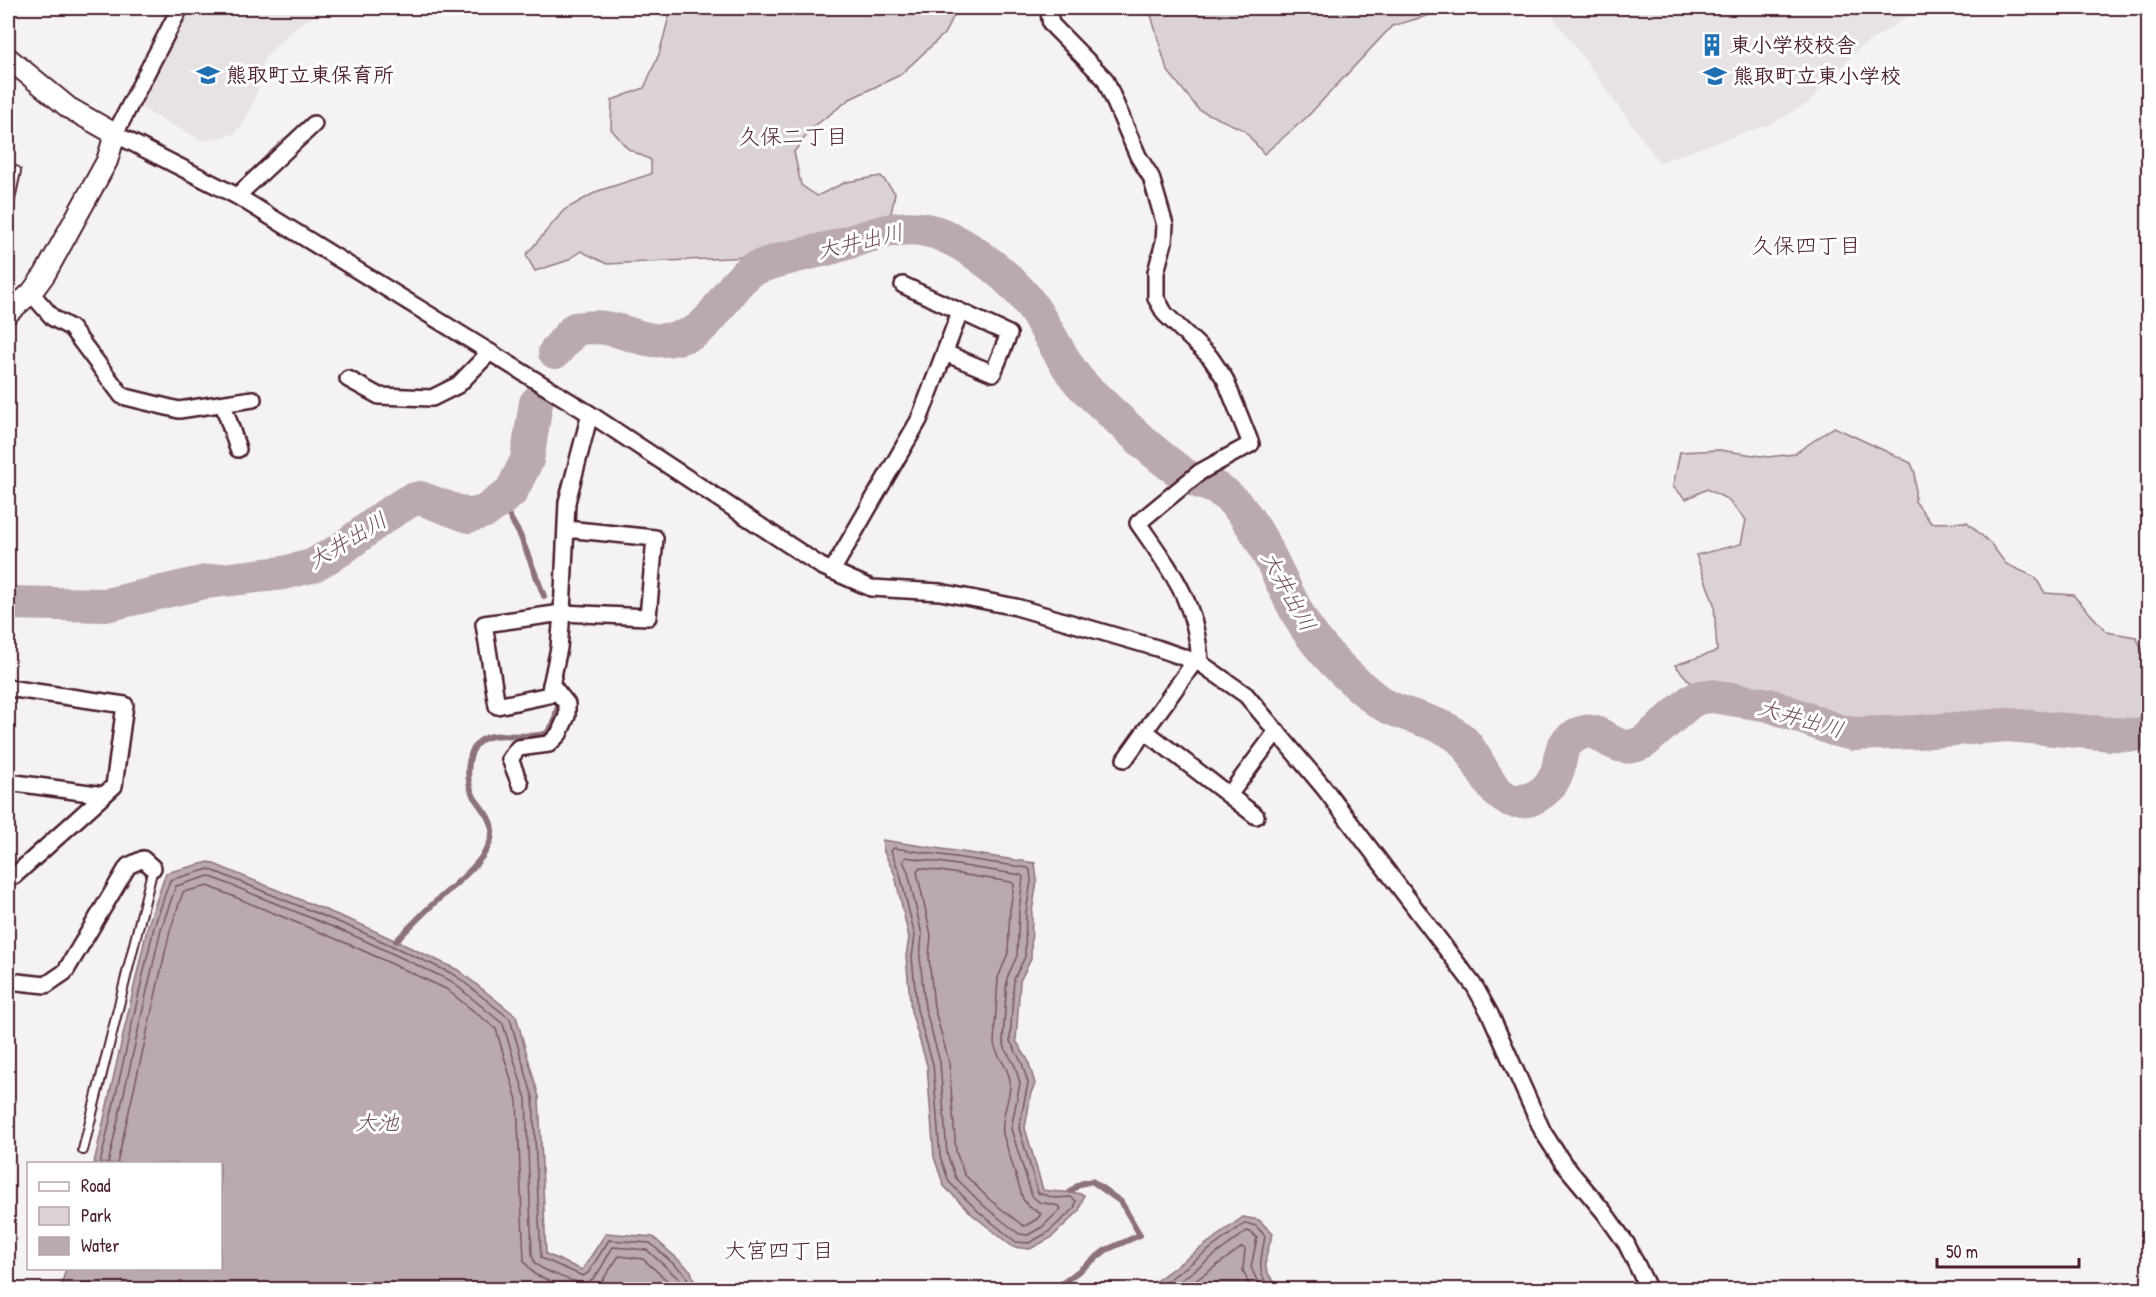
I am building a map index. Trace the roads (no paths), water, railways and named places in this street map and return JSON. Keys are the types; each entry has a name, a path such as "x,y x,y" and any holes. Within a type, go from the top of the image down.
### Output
{"street":[{"path":"8,313 31,293 45,274 75,221 106,161 115,134 180,8"},
{"path":"1048,8 1051,24 1105,79 1138,156 1151,177 1165,225 1156,272 1156,298 1165,314 1210,357 1226,379 1251,444 1200,472 1138,523 1175,576 1191,610 1198,637 1197,662 1125,759"},
{"path":"8,58 69,108 237,196 590,414 821,566 871,588 940,592 1016,607 1146,645 1197,662 1246,695 1324,788 1475,987 1490,1014 1543,1132 1563,1162 1626,1243 1649,1290"},
{"path":"237,196 314,124"},
{"path":"903,285 1009,334 993,373 945,353"},
{"path":"31,293 53,318 71,328 122,396 179,410 253,399"},
{"path":"832,571 919,420 960,312"},
{"path":"348,379 379,396 432,398 458,385 490,352"},
{"path":"223,404 238,449"},
{"path":"566,529 655,538 648,617 562,613 483,624 496,706 549,695 559,648 562,613 567,502 590,414"},
{"path":"520,784 510,759 518,748 549,744 559,734 567,716 567,704 551,684"},
{"path":"8,688 125,705 114,786 14,876 8,875"},
{"path":"1145,731 1256,816"},
{"path":"1229,795 1276,731"},
{"path":"8,782 104,795"},
{"path":"8,981 46,985 65,972 128,866 142,859 153,868"}],"lane":[{"path":"8,208 16,171"},
{"path":"83,1150 153,868"}],"water":[{"path":"882,840 1035,863 1037,881 1032,912 1031,959 1020,981 1016,1041 1028,1060 1035,1084 1031,1093 1025,1128 1043,1190 1084,1195 1079,1211 1051,1238 1030,1249 1013,1247 974,1216 944,1186 934,1157 927,1065 911,1011 906,956 909,938 895,875 884,852"},
{"name":"大池","path":"209,862 362,925 458,970 516,1016 539,1097 546,1254 582,1270 606,1233 653,1237 691,1271 697,1289 60,1289 66,1270 222,1270 222,1162 94,1162 148,925 166,873"},
{"path":"1243,1217 1259,1220 1273,1234 1267,1251 1267,1271 1275,1283 1283,1289 1145,1289"}],"waterway":[{"name":"大井出川","path":"555,352 575,329 605,328 650,340 667,340 690,334 708,321 734,287 749,272 776,261 898,229 923,229 952,239 979,256 1015,286 1031,306 1077,379 1121,422 1182,473 1219,490 1231,499 1254,528 1305,626 1337,665 1384,705 1443,727 1462,740 1492,785 1508,799 1524,801 1543,792 1556,776 1565,745 1581,733 1594,732 1626,747 1636,745 1644,742 1690,702 1700,697 1712,696 1769,705 1853,734 2007,725 2112,734 2148,733"},
{"name":"大井出川","path":"8,603 106,605 205,582 283,573 312,566 340,550 385,516 409,501 420,498 469,516 486,511 511,492 527,460 536,403"},
{"path":"500,500 520,535 544,596"},
{"path":"396,941 470,871 486,850 491,839 490,820 474,797 469,784 469,760 475,746 480,741 494,736 530,736 547,733 554,723 557,709"},
{"path":"1054,1290 1106,1250 1140,1235 1121,1202 1092,1181 1080,1184 1071,1191"}],"place":[{"name":"東小学校校舎","path":"1712,45"},
{"name":"熊取町立東保育所","path":"208,75"},
{"name":"熊取町立東小学校","path":"1715,76"}],"district":[{"name":"久保二丁目","path":"793,136"},
{"name":"久保四丁目","path":"1806,245"},
{"name":"大宮四丁目","path":"779,1250"}]}
